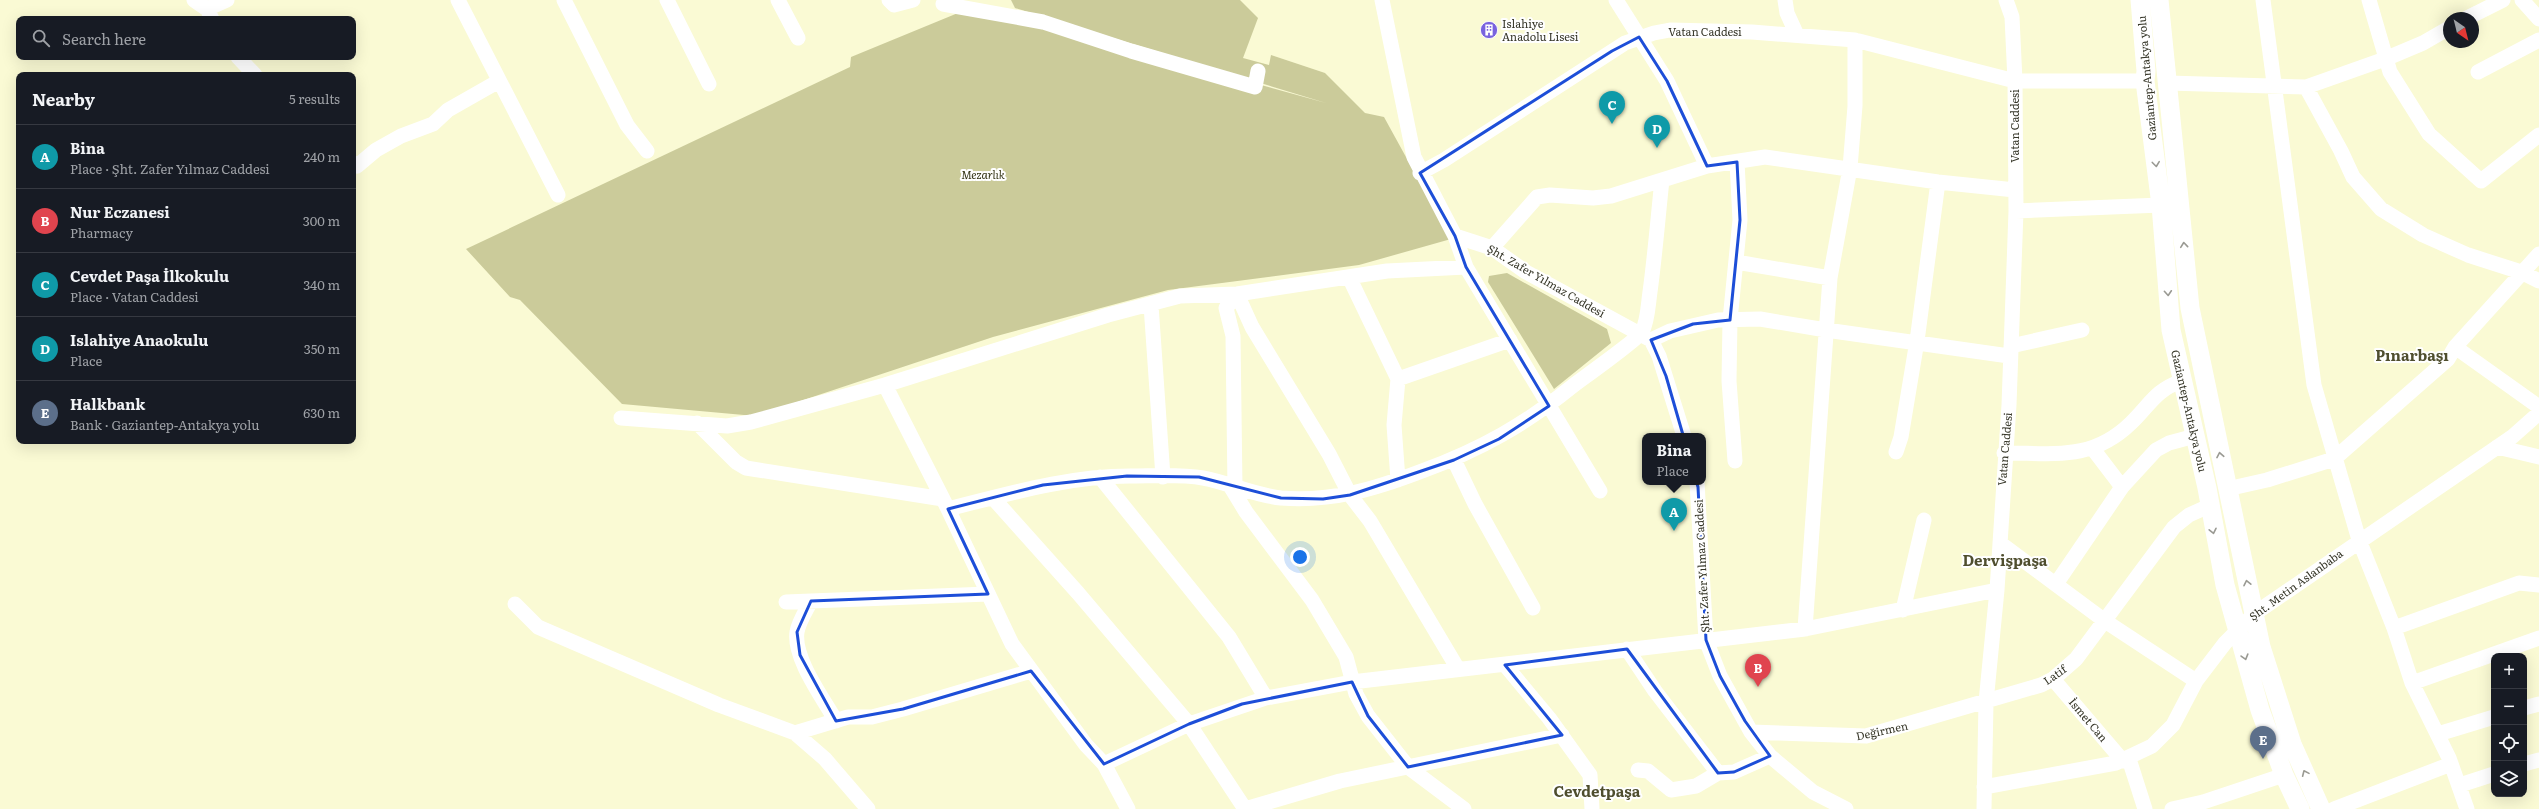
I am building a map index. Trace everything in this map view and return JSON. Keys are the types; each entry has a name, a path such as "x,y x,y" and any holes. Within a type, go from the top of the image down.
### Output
{"main road":[{"name":"Gaziantep-Antakya yolu","path":"2140,0 2146,71 2145,81 2161,205 2171,330 2195,436 2225,585 2260,710 2284,774 2300,809"},
{"name":"Gaziantep-Antakya yolu","path":"2159,0 2190,308 2254,614 2276,700 2292,744 2321,809"}],"street":[{"path":"194,0 209,14 227,0"},
{"path":"458,0 558,195"},
{"path":"564,0 627,125 647,151"},
{"path":"667,0 709,84"},
{"path":"778,0 798,38"},
{"path":"889,0 894,5 913,0"},
{"path":"1382,0 1408,135 1420,173 1455,236 1466,267 1600,491"},
{"path":"1616,0 1667,81 1707,166"},
{"path":"1784,0 1797,35"},
{"path":"2006,0 2012,16"},
{"path":"2015,0 2012,16 2015,81 2145,81"},
{"path":"2263,0 2314,385 2358,540 2394,628 2412,683 2452,764 2460,784 2467,809"},
{"path":"2369,0 2390,72 2430,134 2481,181 2539,135"},
{"path":"2479,12 2503,0"},
{"path":"2522,0 2539,19"},
{"path":"943,4 1043,22 1131,51 1255,87 1258,71"},
{"name":"Vatan Caddesi","path":"1420,173 1444,160 1612,51 1640,37 1670,30 1797,35 1855,40 2015,81 2016,211 2000,543 1986,702 1984,809"},
{"path":"2168,83 2306,87 2385,59 2423,43 2443,31"},
{"path":"1805,629 1830,278 1850,168 1855,106 1855,40"},
{"path":"2478,72 2539,40"},
{"path":"241,60 252,72"},
{"path":"356,165 357,166 376,150 401,136 433,124 448,110 499,81"},
{"path":"2306,87 2341,151 2353,177 2381,209 2423,235 2468,255 2521,272 2539,281"},
{"path":"1492,248 1536,197 1550,194 1593,198 1611,196 1707,166 1765,157 1850,168 1938,182 2016,190"},
{"path":"1735,461 1729,381 1730,320 1740,220 1737,162"},
{"path":"1662,180 1645,324 1646,337 1660,356 1683,433"},
{"path":"1896,452 1901,437 1917,341 1938,182"},
{"path":"2016,211 2161,205"},
{"name":"Şht. Zafer Yılmaz Caddesi","path":"1455,236 1492,248 1526,272 1646,337"},
{"path":"2227,489 2267,480 2334,459 2430,377 2448,359 2456,347 2521,272 2539,254"},
{"path":"1736,262 1830,278"},
{"path":"621,418 727,426 751,422 885,386 1108,315 1151,305 1180,296 1237,294 1387,271 1466,267"},
{"path":"1349,276 1398,379 1394,425 1398,480"},
{"path":"1237,294 1226,308 1233,336 1232,486 1246,512 1312,600 1346,657 1356,694 1368,716 1408,767 1464,809"},
{"path":"1237,294 1252,327 1329,454 1350,495 1370,521 1458,669"},
{"path":"1151,305 1163,477"},
{"path":"697,423 736,462 746,468 946,504 993,498 1043,485 1100,477 1199,477 1281,498 1323,499 1350,495 1398,480 1454,460 1499,439 1549,406 1602,362 1646,337 1693,324 1718,320 1760,319 1826,330 2010,351 2082,330"},
{"path":"1398,379 1510,340"},
{"path":"2456,347 2539,407"},
{"path":"2004,454 2076,454 2093,449 2128,427 2158,393 2182,381"},
{"path":"885,386 946,504 1002,626 1031,671 1086,745 1104,764 1128,809"},
{"name":"Şht. Metin Aslanbaba","path":"1984,787 2126,760 2152,746 2168,731 2196,681 2225,643 2254,614 2358,540 2375,532 2497,448 2539,413"},
{"path":"2056,584 2122,488 2159,448 2169,442 2195,436"},
{"path":"2497,448 2539,457"},
{"path":"2093,449 2122,488"},
{"path":"1454,460 1475,504 1533,608"},
{"path":"1100,477 1229,637 1266,698"},
{"name":"Şht. Zafer Yılmaz Caddesi","path":"1697,485 1706,640 1720,676 1751,732 1770,756 1814,792 1846,809"},
{"path":"993,498 1078,593 1189,724 1245,809 1340,781 1562,735"},
{"name":"Latif","path":"1986,702 2041,685 2053,679 2076,659 2174,527 2189,515 2209,506"},
{"path":"1903,610 1924,520"},
{"path":"2000,543 2105,621 2196,681"},
{"path":"2394,628 2519,583 2539,586"},
{"path":"1104,764 1189,724 1266,698 1352,682 1805,629 1903,610 1976,592 1997,590"},
{"path":"786,602 988,594"},
{"path":"811,601 799,624 797,648 803,662 836,721"},
{"path":"515,604 538,627 719,705 796,733 825,759 868,809"},
{"path":"2412,683 2539,638"},
{"path":"1627,650 1718,773"},
{"path":"1505,665 1562,735 1590,775 1592,809"},
{"path":"796,733 848,717 872,716 903,709 1031,671"},
{"name":"İsmet Can","path":"2053,679 2126,760"},
{"name":"Değirmen","path":"1751,732 1866,736 1986,702"},
{"path":"2527,707 2539,704"},
{"path":"2438,734 2491,718"},
{"path":"1638,770 1648,771 1671,790 1696,786 1718,773 1734,772 1770,756"},
{"path":"2126,760 2145,809"},
{"path":"2527,763 2539,760"},
{"path":"2334,809 2452,764"},
{"path":"2172,809 2203,802 2284,774"},
{"path":"2460,784 2491,775"}],"highlighted area":[{"path":"1639,37 1667,81 1707,166 1737,162 1740,220 1730,320 1693,324 1651,340 1666,376 1698,487 1706,640 1720,676 1745,721 1770,756 1734,772 1718,773 1627,649 1505,665 1562,735 1408,767 1368,716 1352,682 1242,704 1189,724 1104,764 1031,671 903,709 836,721 800,655 797,632 811,601 988,594 948,509 1043,485 1127,476 1199,477 1281,498 1323,499 1350,495 1454,460 1499,439 1549,406 1466,267 1455,236 1420,173 1612,51"}],"green space":[{"name":"Mezarlık","path":"1011,0 1240,0 1258,18 1243,58 1269,65 1271,55 1325,73 1365,113 1384,117 1451,239 1359,265 1168,290 993,337 755,416 622,404 520,300 510,297 466,249 850,67 851,57 975,6 1326,103 1015,8"},
{"path":"1507,273 1607,329 1611,343 1554,389 1488,282 1489,276"}],"place":[{"name":"Islahiye Anadolu Lisesi","path":"1489,30"},
{"name":"Cevdet Paşa İlkokulu","path":"1612,124"},
{"name":"Islahiye Anaokulu","path":"1657,148"},
{"name":"Bina","path":"1674,531"},
{"name":"Nur Eczanesi","path":"1758,687"},
{"name":"Halkbank","path":"2263,759"}],"district":[{"name":"Pınarbaşı","path":"2412,356"},
{"name":"Dervişpaşa","path":"2005,561"},
{"name":"Cevdetpaşa","path":"1597,792"}]}
